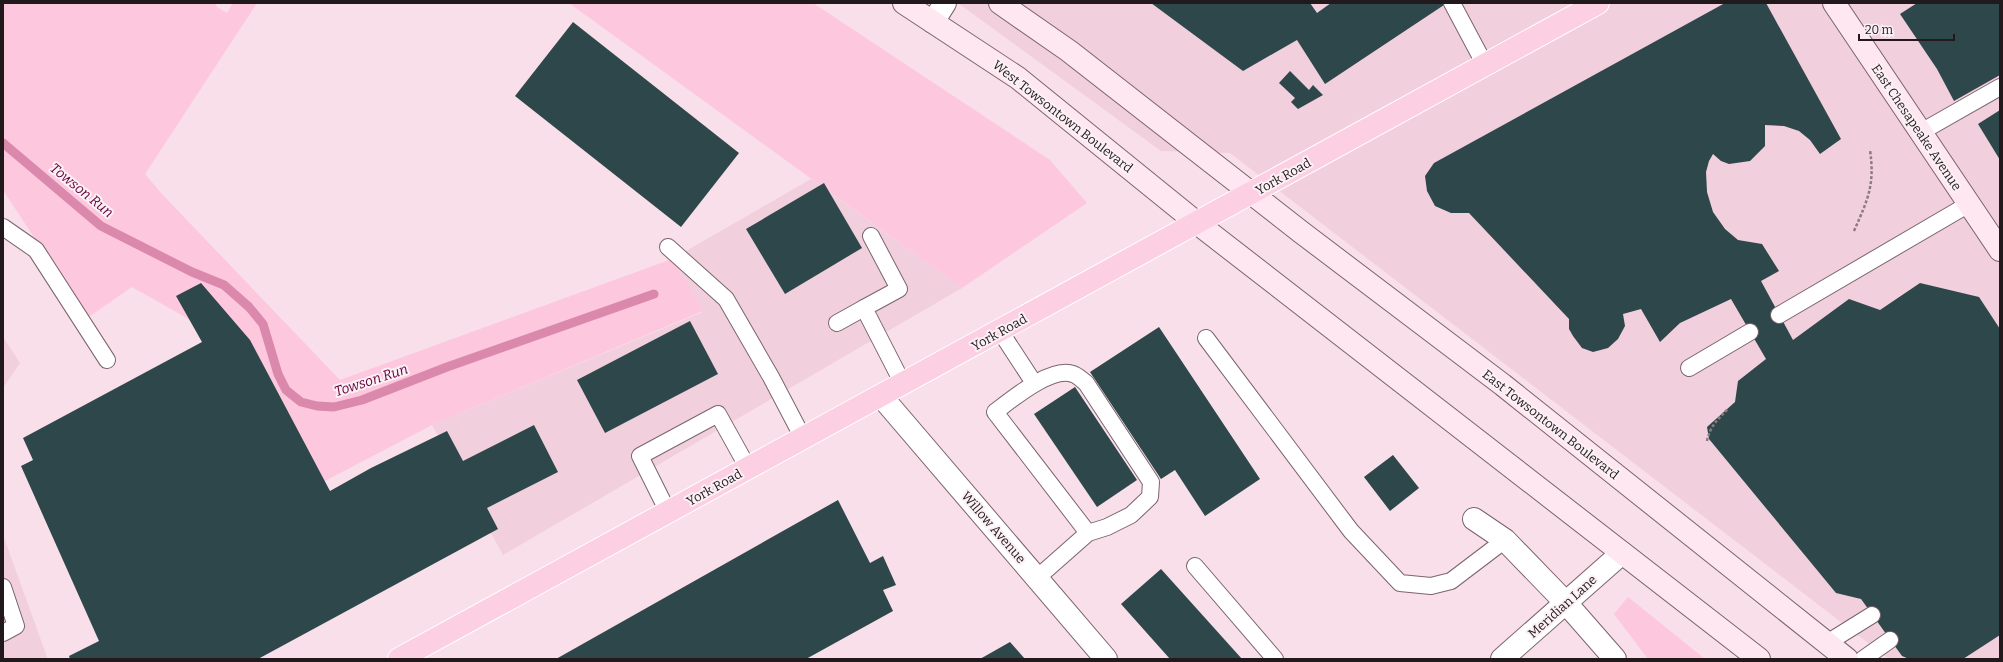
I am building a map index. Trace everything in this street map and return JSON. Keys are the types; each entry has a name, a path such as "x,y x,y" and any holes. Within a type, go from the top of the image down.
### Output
{"main road":[{"name":"West Towsontown Boulevard","path":"904,3 1018,78 1198,223"},
{"path":"1000,3 1069,51 1251,194"},
{"name":"East Chesapeake Avenue","path":"1834,3 2000,250"},
{"name":"York Road","path":"399,659 1251,194 1485,65 1588,5"},
{"name":"East Towsontown Boulevard","path":"1251,194 1509,390 1847,659"},
{"path":"1198,223 1759,659"}],"street":[{"path":"933,22 945,3"},
{"name":"Willow Avenue","path":"882,396 1106,659"},
{"path":"1474,520 1505,540 1566,603 1614,659"},
{"name":"Meridian Lane","path":"1502,659 1622,553"}],"lane":[{"path":"1452,3 1485,65"},
{"path":"1920,132 2000,87"},
{"path":"1779,315 1969,204"},
{"path":"3,227 36,250 107,360"},
{"path":"837,323 899,289 871,236"},
{"path":"668,247 726,299 771,377 803,438"},
{"path":"864,308 903,384"},
{"path":"1000,331 1034,383"},
{"path":"1689,368 1750,332"},
{"path":"1206,338 1351,531 1400,583 1431,586 1452,580 1505,540"},
{"path":"1037,578 1088,533 1107,527 1131,515 1150,498 1151,482 1086,383 1073,374 1057,374 1034,383 995,412 1088,533"},
{"path":"668,512 640,456 718,414 748,468"},
{"path":"1195,566 1275,659"},
{"path":"3,587 10,630"},
{"path":"1827,643 1872,615"},
{"path":"1863,659 1890,640"}],"path":[{"path":"1854,231 1871,189 1873,170 1870,150"},
{"path":"1707,440 1709,431 1713,424 1728,409"}],"shaded area":[{"path":"3,3 215,3 217,7 227,13 233,3 257,3 145,174 161,193 340,380 672,259 703,311 432,425 323,482 254,356 132,287 87,318 3,190"},
{"path":"569,3 813,3 1050,160 1087,203 962,288"},
{"path":"958,3 2000,3 2000,659 1889,659 1230,153 1161,151"},
{"path":"811,179 962,288 503,555 432,425 703,312 672,259"},
{"path":"3,337 20,363 3,388"},
{"path":"3,535 47,657 44,659 3,659"},
{"path":"1628,597 1705,659 1648,659 1614,614"}],"building":[{"path":"1151,3 1310,3 1317,13 1331,3 1447,3 1325,84 1297,40 1243,71"},
{"path":"1725,3 1766,3 1841,139 1820,154 1810,140 1799,131 1784,126 1765,125 1765,146 1750,161 1729,164 1721,161 1713,154 1706,172 1707,192 1713,212 1725,229 1738,240 1762,244 1779,271 1761,281 1793,340 1849,299 1880,310 1920,283 1979,297 2000,329 2000,635 1963,659 1909,659 1902,656 1861,599 1836,593 1709,439 1707,427 1735,402 1738,381 1766,359 1731,299 1680,323 1660,342 1641,309 1623,314 1625,326 1618,339 1608,348 1593,352 1582,348 1569,329 1569,319 1469,213 1451,213 1435,206 1427,191 1425,176 1434,163"},
{"path":"1917,3 2000,3 2000,75 1954,101 1937,69 1900,14"},
{"path":"573,22 739,153 681,227 515,96"},
{"path":"1290,71 1309,90 1313,85 1323,95 1298,109 1291,102 1295,98 1279,83"},
{"path":"2000,110 2000,160 1978,124"},
{"path":"824,183 862,248 785,294 746,229"},
{"path":"201,283 250,340 330,491 371,468 447,431 463,461 534,425 558,472 487,508 498,529 258,659 70,659 69,656 99,641 21,466 33,460 23,438 202,342 176,296"},
{"path":"690,321 718,374 605,433 577,380"},
{"path":"1159,327 1260,479 1205,516 1175,470 1161,479 1090,372"},
{"path":"1075,387 1137,480 1097,507 1034,414"},
{"path":"1393,455 1419,488 1390,511 1364,477"},
{"path":"838,500 870,563 883,556 896,585 883,590 893,611 806,659 556,659"},
{"path":"1161,569 1242,659 1170,659 1121,604"},
{"path":"1010,642 1025,659 980,659"}],"waterway":[{"name":"Towson Run","path":"3,143 101,226 192,272 224,285 249,307 263,324 278,374 286,390 301,402 317,406 334,407 362,400 447,367 654,294"}]}
